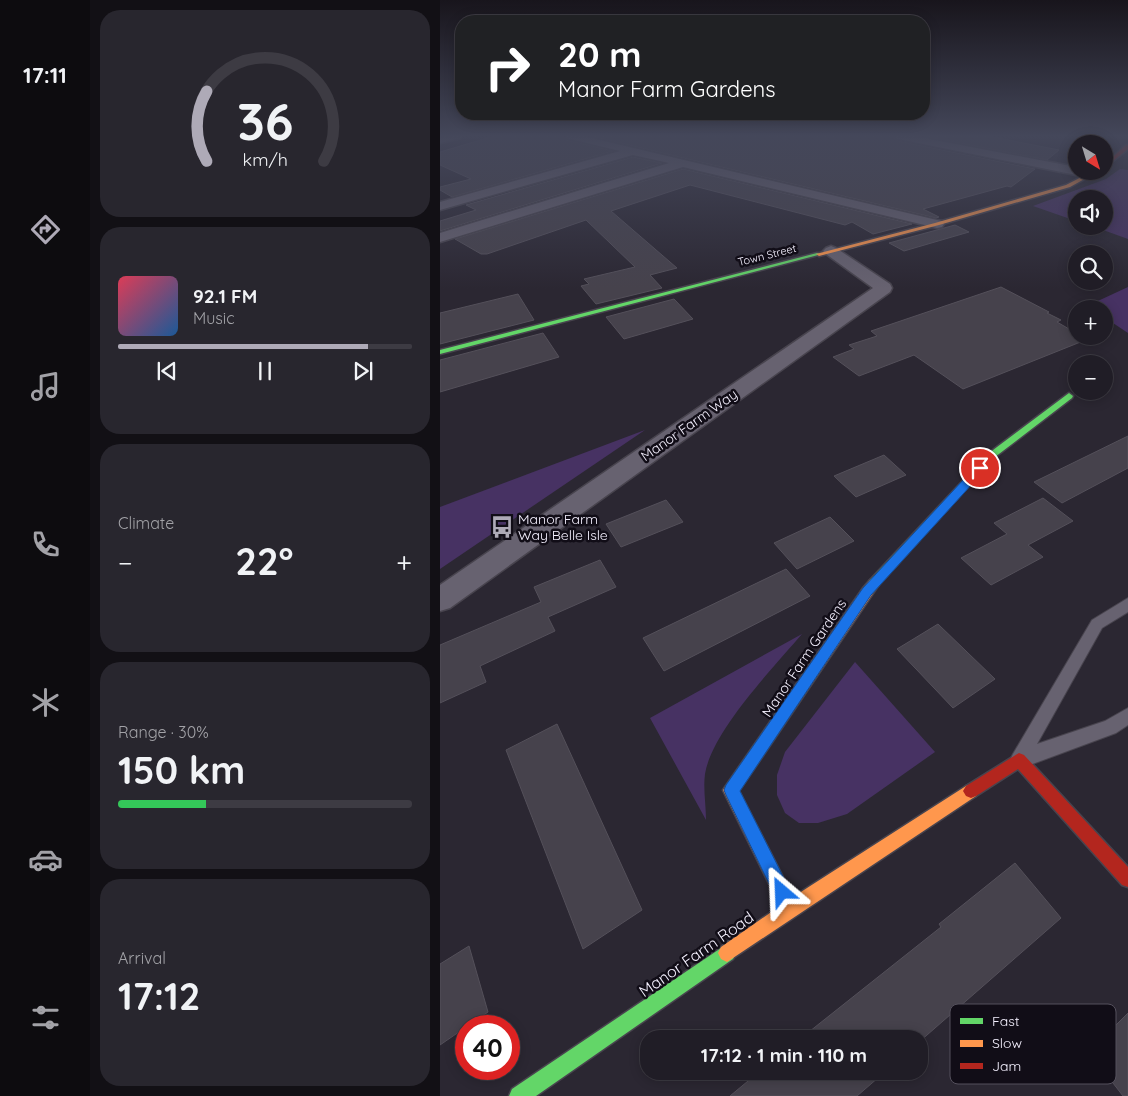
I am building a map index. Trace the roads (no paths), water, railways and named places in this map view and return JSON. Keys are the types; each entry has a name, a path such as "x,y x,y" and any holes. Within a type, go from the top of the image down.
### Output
{"street":[{"path":"440,206 507,187"},
{"path":"440,238 605,187"},
{"path":"783,187 936,224"},
{"name":"Town Street","path":"440,352 936,224 1062,187"},
{"name":"Manor Farm Way","path":"440,600 884,288 831,251"},
{"name":"Manor Farm Gardens","path":"790,909 731,790 867,591 992,455 1068,397"},
{"path":"1019,760 1128,879"},
{"name":"Manor Farm Road","path":"519,1096 790,909 1019,760"}],"lane":[{"path":"1019,760 1098,624 1128,604"},
{"path":"1019,760 1110,727 1128,716"}],"place":[{"name":"Manor Farm Way Belle Isle","path":"502,527"}]}
